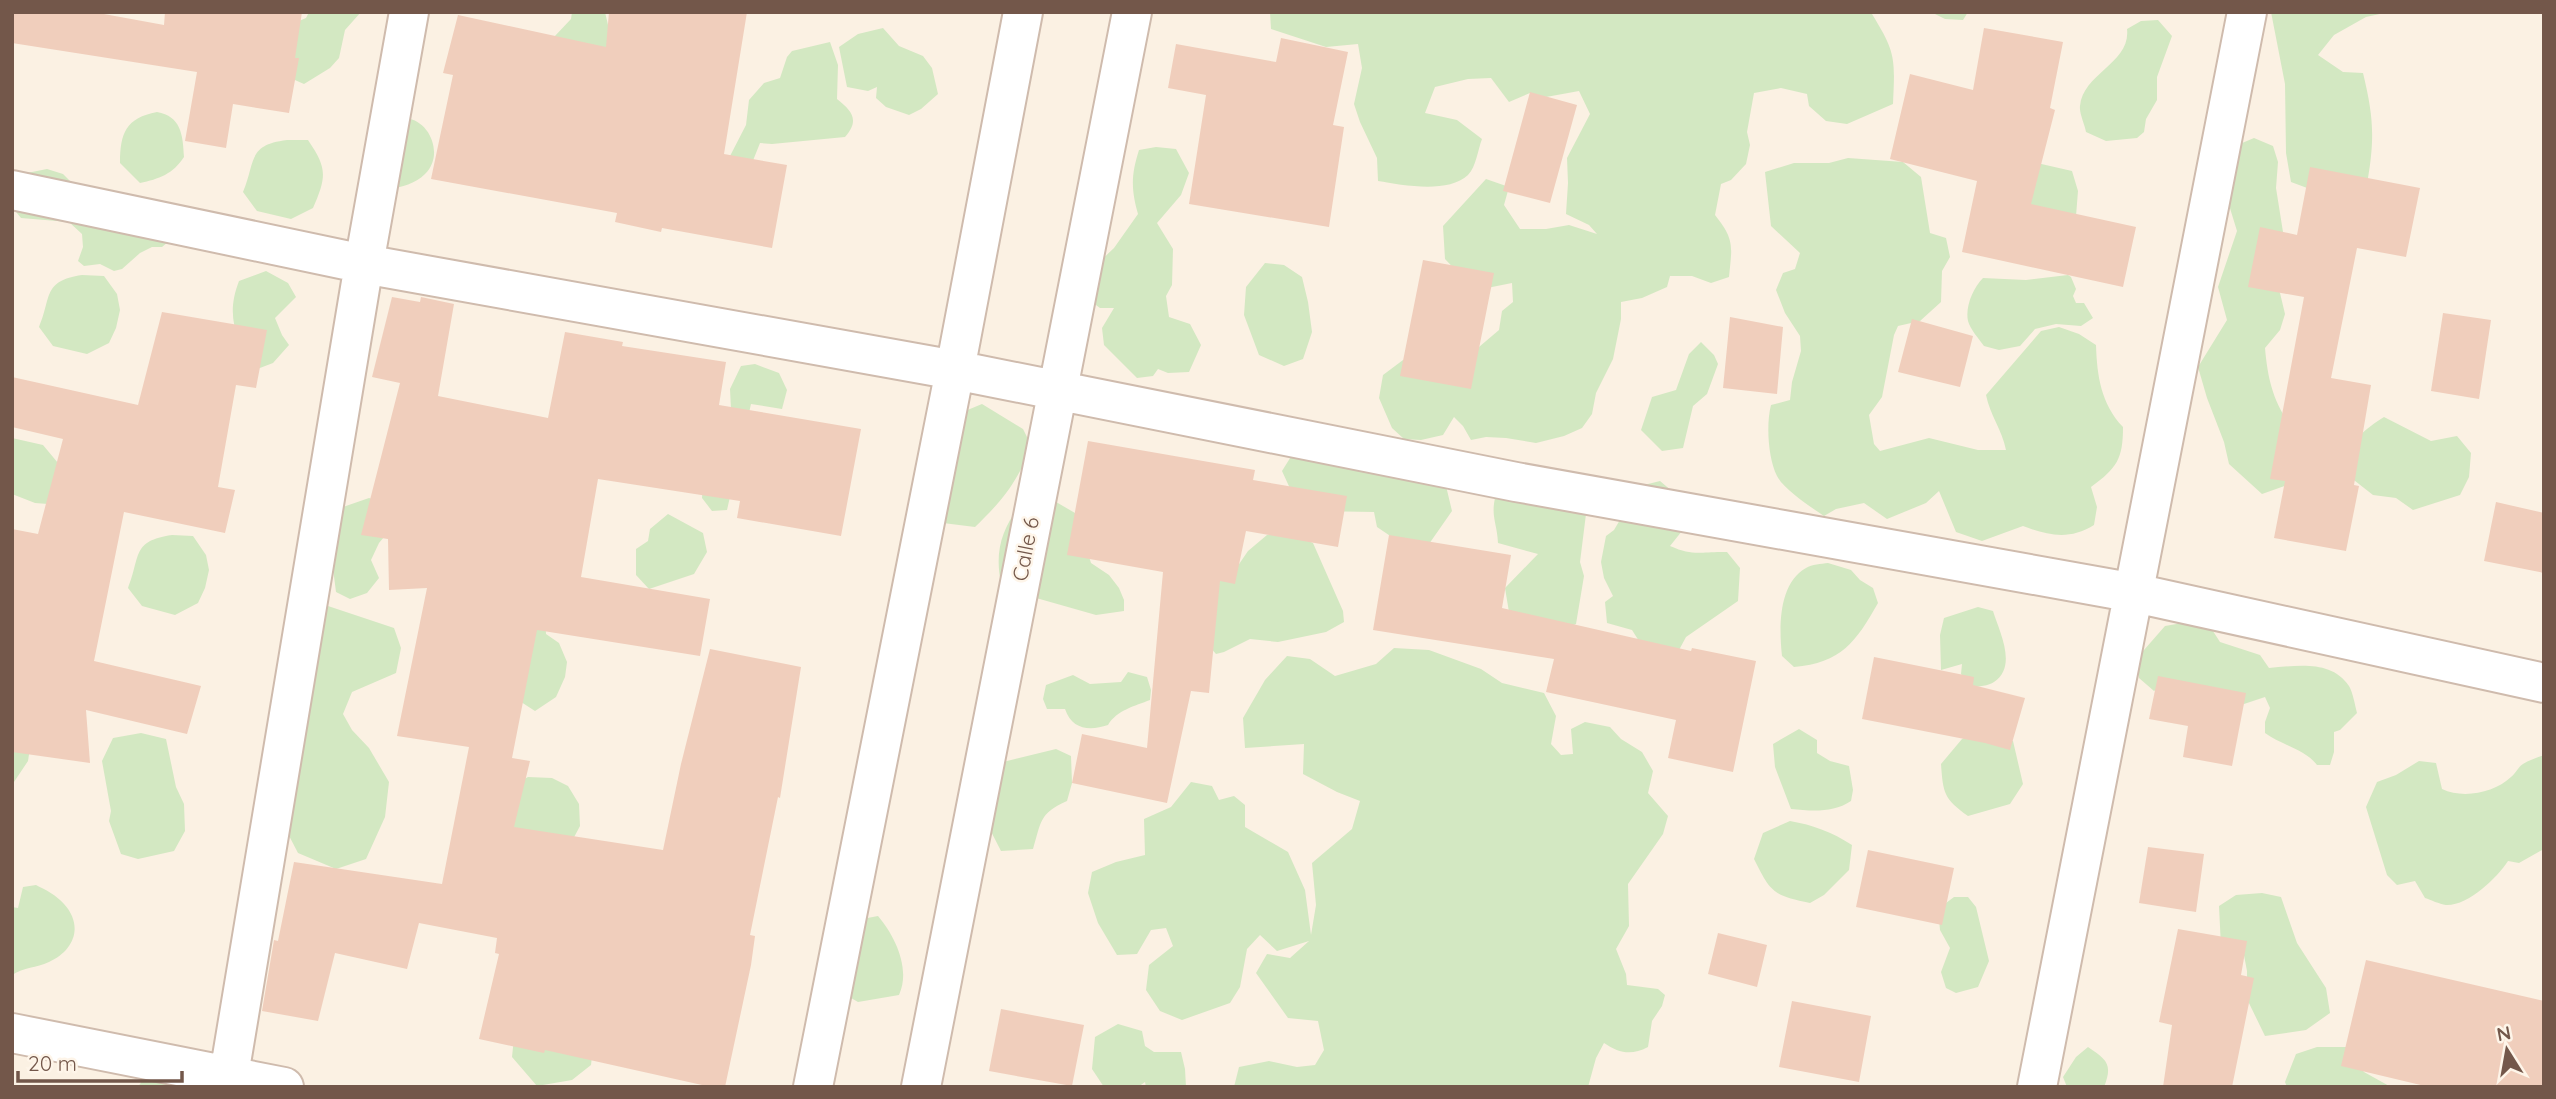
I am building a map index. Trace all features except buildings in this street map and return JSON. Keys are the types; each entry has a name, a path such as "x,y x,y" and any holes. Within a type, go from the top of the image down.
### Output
{"street":[{"path":"229,1076 364,264 409,12"},
{"path":"813,1087 1023,12"},
{"name":"Calle 6","path":"921,1087 1132,12"},
{"path":"2038,1087 2247,12"},
{"path":"12,190 364,264 955,370 1517,482 2135,593 2544,682"},
{"path":"12,1033 284,1087"}],"green space":[{"path":"309,12 361,12 345,30 339,58 330,68 304,84 288,77 292,24 306,18"},
{"path":"572,12 605,12 614,51 554,37 571,19"},
{"path":"1270,12 1861,12 1872,14 1890,47 1894,66 1893,104 1847,124 1826,121 1809,106 1807,94 1781,88 1754,93 1747,132 1750,145 1746,164 1731,180 1721,184 1715,215 1731,244 1729,277 1711,283 1692,276 1670,276 1667,287 1642,298 1621,302 1621,319 1613,359 1596,393 1592,414 1582,428 1536,443 1486,437 1471,440 1454,417 1443,435 1421,440 1404,439 1392,428 1379,398 1383,375 1403,360 1479,347 1499,330 1502,311 1513,302 1512,283 1482,289 1465,280 1445,259 1443,226 1486,179 1509,187 1504,205 1520,229 1546,229 1569,225 1597,234 1589,225 1566,214 1567,158 1590,114 1579,91 1546,97 1530,93 1509,102 1491,78 1468,79 1435,87 1425,113 1457,120 1482,139 1471,172 1449,185 1424,187 1378,181 1377,158 1354,104 1362,68 1358,44 1326,47 1271,29"},
{"path":"1931,12 1968,12 1963,20 1945,19"},
{"path":"2271,12 2389,12 2366,17 2334,35 2318,55 2343,72 2363,73 2372,125 2368,178 2326,195 2291,182 2286,153 2285,84"},
{"path":"2158,20 2172,36 2157,77 2157,100 2146,119 2144,132 2137,138 2106,141 2086,132 2080,106 2089,85 2122,51 2127,29 2141,21"},
{"path":"883,28 899,46 923,56 932,68 938,94 921,109 909,115 886,107 876,98 877,87 868,91 847,87 839,47 858,34"},
{"path":"830,42 838,65 837,99 850,112 853,121 845,137 760,143 752,163 729,158 746,125 749,100 764,83 780,78 787,57 792,51"},
{"path":"157,112 176,122 183,141 184,157 165,175 140,183 120,163 121,143 132,123 138,118"},
{"path":"406,118 422,125 428,132 434,158 431,167 417,180 389,189"},
{"path":"2254,138 2273,146 2278,162 2276,188 2283,232 2267,250 2268,267 2280,293 2285,314 2280,330 2265,348 2266,361 2278,405 2298,435 2293,483 2262,494 2229,464 2198,367 2227,320 2218,287 2237,231 2217,166 2235,146"},
{"path":"308,140 319,158 323,173 321,188 313,208 291,219 257,211 243,192 259,150 274,142"},
{"path":"1156,147 1176,149 1189,173 1181,195 1157,223 1173,249 1172,285 1166,296 1169,317 1190,324 1201,345 1189,372 1168,373 1158,369 1153,376 1137,378 1104,345 1102,328 1114,308 1100,308 1077,291 1093,268 1114,248 1138,214 1133,182 1136,159 1139,150"},
{"path":"1848,158 1903,162 1921,177 1930,233 1946,238 1950,257 1942,271 1941,302 1920,321 1898,326 1894,335 1882,397 1869,415 1874,444 1880,451 1929,438 1978,450 2006,450 1986,395 2041,331 2059,327 2079,334 2096,345 2105,399 2123,427 2122,447 2117,462 2091,487 2097,507 2094,525 2068,535 2042,532 2023,526 1982,541 1956,532 1939,491 1926,503 1887,519 1864,503 1836,509 1824,516 1780,481 1770,451 1769,413 1771,405 1790,400 1801,351 1800,336 1785,313 1776,290 1783,273 1795,269 1800,253 1771,226 1765,172 1794,163 1829,163"},
{"path":"2037,163 2072,171 2078,191 2076,216 2022,205"},
{"path":"47,169 63,174 84,195 168,242 162,247 152,247 140,253 122,269 114,271 100,264 84,266 78,261 83,247 82,234 69,222 21,218 12,207 22,174"},
{"path":"1265,263 1284,265 1302,277 1308,302 1312,332 1303,359 1284,366 1259,355 1244,315 1246,287"},
{"path":"266,271 288,283 296,297 275,318 289,345 273,363 252,371 235,327 233,305 239,281"},
{"path":"82,275 104,276 117,294 120,310 109,343 87,354 53,346 39,327 54,286 60,281"},
{"path":"2068,275 2076,289 2073,296 2076,303 2084,303 2093,318 2081,326 2056,324 2035,329 2020,346 1999,350 1984,346 1968,321 1973,292 1983,278 2026,280"},
{"path":"1701,342 1714,355 1718,364 1707,394 1693,406 1683,448 1662,451 1641,430 1652,397 1676,390 1689,354"},
{"path":"755,364 779,373 787,390 782,409 751,404 727,510 712,511 702,498 703,482 731,409 730,389 741,366"},
{"path":"982,404 1023,429 1032,447 1008,490 975,527 935,522 941,421"},
{"path":"2384,417 2431,441 2457,436 2471,453 2469,477 2460,495 2413,510 2396,498 2373,495 2350,477 2356,441"},
{"path":"12,438 43,445 63,469 61,505 35,503 12,494"},
{"path":"1292,455 1446,486 1452,511 1429,544 1414,552 1377,527 1374,512 1314,511 1293,495 1282,471"},
{"path":"1555,468 1574,480 1586,514 1580,562 1584,576 1576,624 1558,633 1510,618 1505,588 1538,554 1498,543 1494,514 1496,494 1516,482"},
{"path":"1660,481 1679,497 1686,526 1670,546 1692,552 1727,552 1740,568 1738,601 1686,637 1679,650 1656,668 1632,630 1607,623 1605,602 1613,596 1604,578 1601,562 1606,536 1614,530 1640,486"},
{"path":"369,498 389,504 394,525 379,543 371,560 379,578 367,593 350,599 336,592 331,553 343,507"},
{"path":"1051,499 1075,513 1091,563 1109,575 1119,588 1124,600 1124,611 1096,615 1012,591 1001,583 1000,549 1010,520 1023,501"},
{"path":"668,514 703,533 707,552 694,574 649,589 636,575 636,549 648,541 650,529"},
{"path":"1294,534 1313,543 1343,611 1344,622 1326,632 1278,642 1250,639 1216,654 1196,631 1199,584 1235,570 1248,551 1267,535"},
{"path":"172,535 193,536 206,555 209,570 198,603 175,615 142,606 128,588 143,546 150,541"},
{"path":"1828,563 1851,570 1873,588 1878,603 1862,629 1845,648 1824,661 1794,667 1782,656 1781,620 1785,595 1797,575 1806,568"},
{"path":"328,606 394,628 401,648 396,673 352,692 343,714 352,730 369,748 389,782 385,817 366,859 336,869 298,853 285,828 313,617"},
{"path":"1978,607 1993,611 2006,658 2001,675 1994,682 1972,688 1961,674 1962,664 1941,670 1940,635 1944,618"},
{"path":"545,615 546,634 559,643 567,662 565,677 556,697 535,711 432,629"},
{"path":"2188,622 2211,628 2220,642 2260,655 2269,668 2312,666 2342,677 2349,686 2357,713 2340,730 2334,732 2334,752 2330,765 2317,765 2306,755 2265,733 2265,722 2270,708 2265,697 2244,704 2241,701 2161,686 2154,691 2139,678 2137,658 2165,626"},
{"path":"1394,648 1429,650 1481,669 1502,683 1544,693 1556,716 1551,744 1561,755 1573,754 1571,729 1585,722 1610,727 1621,739 1642,752 1653,771 1648,793 1668,816 1663,834 1628,884 1629,926 1616,949 1626,974 1627,985 1658,989 1665,995 1662,1006 1652,1021 1648,1047 1636,1052 1625,1052 1604,1043 1596,1058 1588,1087 1234,1087 1239,1067 1269,1061 1297,1067 1315,1065 1324,1050 1318,1021 1288,1018 1256,973 1267,954 1290,958 1309,941 1277,951 1260,935 1247,949 1240,987 1230,1003 1182,1020 1160,1011 1146,990 1149,965 1173,946 1166,928 1151,930 1137,954 1117,955 1098,923 1088,893 1092,872 1116,862 1145,855 1144,819 1171,807 1191,782 1212,786 1219,800 1234,796 1245,805 1245,827 1288,852 1305,890 1311,935 1316,905 1312,863 1352,829 1360,801 1303,774 1304,744 1245,748 1243,718 1265,680 1287,656 1310,659 1335,676 1376,664"},
{"path":"1128,672 1147,677 1151,690 1150,700 1121,712 1108,725 1088,728 1077,725 1065,709 1047,709 1043,699 1046,685 1073,675 1090,684 1121,682"},
{"path":"12,717 31,741 28,761 12,785"},
{"path":"1799,729 1817,740 1817,753 1830,761 1849,766 1853,790 1851,801 1830,809 1791,809 1775,767 1773,744"},
{"path":"1981,730 2013,741 2023,784 2010,804 1968,816 1949,800 1941,764 1962,739"},
{"path":"141,733 166,739 176,787 184,804 185,831 174,851 138,859 121,854 109,821 111,811 102,761 113,738"},
{"path":"1056,749 1071,756 1072,783 1067,801 1051,810 1042,820 1033,849 1001,851 981,812 1003,762"},
{"path":"2544,755 2544,849 2519,863 2508,861 2481,890 2455,904 2446,905 2425,898 2415,881 2397,885 2387,875 2366,807 2377,782 2396,775 2419,761 2436,763 2442,789 2459,794 2478,793 2504,783 2523,764"},
{"path":"528,777 552,778 568,786 579,804 580,826 572,841 504,829 510,786"},
{"path":"1790,821 1822,830 1852,845 1849,870 1824,895 1810,903 1788,898 1775,891 1769,886 1754,859 1763,833"},
{"path":"36,885 58,898 70,912 75,929 73,937 70,945 58,957 12,975 12,907 18,908 23,887"},
{"path":"2262,893 2281,897 2297,943 2326,988 2330,1013 2306,1030 2265,1036 2247,999 2247,971 2243,950 2221,947 2219,906 2236,895"},
{"path":"1954,897 1968,897 1976,907 1989,961 1978,987 1956,993 1946,988 1941,972 1950,948 1940,930 1938,909"},
{"path":"878,916 899,953 902,985 899,995 858,1002 834,988 857,920"},
{"path":"1118,1024 1142,1031 1145,1046 1154,1052 1181,1052 1186,1087 1146,1087 1145,1082 1138,1087 1104,1087 1092,1069 1095,1037"},
{"path":"515,1028 594,1039 591,1065 572,1080 537,1086 512,1057"},
{"path":"2088,1047 2104,1059 2108,1068 2104,1087 2067,1087 2063,1077 2076,1057"},
{"path":"2317,1047 2346,1047 2364,1072 2391,1087 2287,1087 2285,1082 2296,1054"},
{"path":"144,1078 177,1081 183,1087 138,1087"}]}
